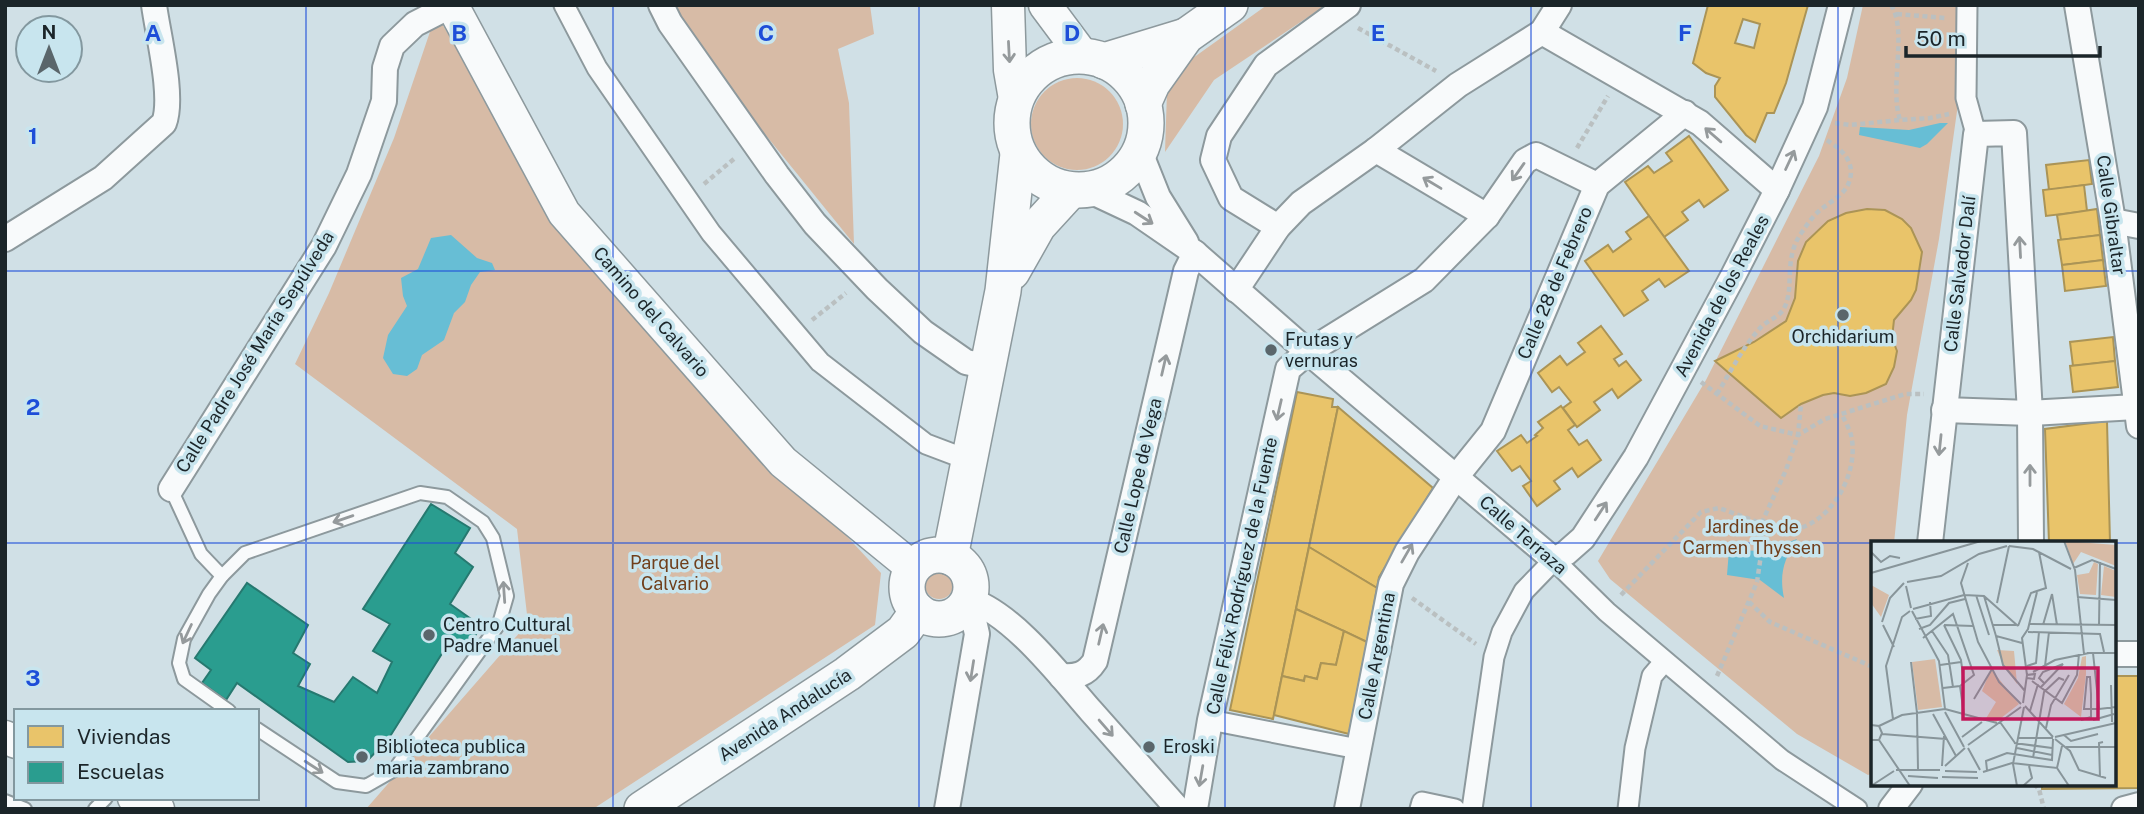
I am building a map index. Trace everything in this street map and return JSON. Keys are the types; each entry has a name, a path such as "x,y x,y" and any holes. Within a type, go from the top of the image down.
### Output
{"main road":[{"path":"1143,104 1152,83 1186,36 1230,5"},
{"path":"1094,58 1122,71 1135,86 1143,104 1145,136 1140,152 1131,166 1119,177 1104,185 1079,190 1051,183 1034,173 1018,154 1012,136 1011,117 1015,99 1026,80 1042,66 1062,58 1094,58 1186,36"},
{"path":"950,557 1003,291 1018,154"},
{"path":"1003,291 1038,226 1079,190"},
{"path":"940,554 950,557 967,570 971,590 965,604 949,617 933,618 918,611 912,604 906,586 913,568 920,560 940,554"},
{"name":"Avenida Andalucía","path":"642,809 857,667 903,632 918,611"}],"street":[{"path":"6,232 103,178 164,123 168,113 167,97 154,5"},
{"name":"Calle Padre José María Sepúlveda","path":"171,489 324,246 359,174 384,101 385,68 392,46 415,24 452,5"},
{"name":"Camino del Calvario","path":"452,5 564,213 783,462 913,568"},
{"path":"564,5 597,68 710,233 820,362 926,444 971,461"},
{"path":"661,5 670,23 815,224 923,332 966,362 989,367"},
{"path":"1008,5 1010,70 1015,99"},
{"path":"1045,5 1094,58"},
{"path":"1236,290 1278,227 1301,204 1377,150 1458,85 1542,32 1559,5"},
{"name":"Avenida de los Reales","path":"1555,560 1583,538 1636,457 1777,190 1815,107 1841,5"},
{"name":"Calle Gibraltar","path":"2077,5 2113,221 2137,417"},
{"path":"1278,227 1231,198 1213,160 1219,136 1266,65 1340,10"},
{"name":"Calle Salvador Dalí","path":"1930,541 1976,134 1966,98 1967,12"},
{"path":"1542,32 1700,123 1777,190"},
{"name":"Calle 28 de Febrero","path":"1456,477 1493,431 1597,185 1685,113"},
{"path":"1976,134 2014,133 2030,413 2031,541"},
{"path":"1377,150 1487,216"},
{"name":"Calle Terraza","path":"1140,152 1158,197 1195,253"},
{"name":"Calle Félix Rodríguez de la Fuente","path":"1195,809 1210,720 1288,369 1308,352 1424,280 1487,216 1525,162 1536,155 1559,165"},
{"path":"1559,165 1597,185"},
{"name":"Calle Terraza","path":"1079,190 1137,212 1195,253 1555,560 1607,612 1664,662 1709,696 1782,760 1857,809"},
{"path":"2113,221 2139,226"},
{"name":"Calle Lope de Vega","path":"1061,677 1080,676 1090,669 1095,661 1186,271 1195,253"},
{"path":"1944,410 2137,417"},
{"name":"Calle Argentina","path":"1347,809 1391,584 1407,552 1456,477"},
{"path":"1472,809 1494,657 1502,632 1524,591 1555,560"},
{"path":"965,604 985,606 997,613 1061,677 1178,809"},
{"path":"947,809 977,634 965,604"},
{"path":"2116,654 2139,654"},
{"path":"1628,809 1635,748 1652,677 1664,662"},
{"path":"1210,720 1358,749"},
{"path":"1891,809 1908,786"},
{"path":"138,800 158,809"},
{"path":"1420,809 1422,802 1455,809"},
{"path":"2124,809 2139,805"}],"lane":[{"path":"171,489 201,554 222,576"},
{"path":"226,709 184,679 179,663 184,639 209,594 222,576 245,553 420,493 446,497 483,522 493,538 507,596 499,624 394,770 366,786 337,782 259,730"},
{"path":"5,801 25,809"}],"path":[{"path":"1891,5 1897,14 1895,92 1900,120"},
{"path":"1340,10 1458,85"},
{"path":"1897,14 1911,17 1967,12"},
{"path":"1559,165 1573,156 1619,78"},
{"path":"1828,122 1850,125 1930,118 1968,107"},
{"path":"1717,394 1762,327 1783,311 1792,250 1799,235 1816,213 1839,197 1847,187 1851,168 1839,148 1825,140 1823,132"},
{"path":"686,198 755,142"},
{"path":"795,333 866,277"},
{"path":"1684,369 1760,426 1798,435 1825,419 1905,394 1927,393 1944,410"},
{"path":"1709,696 1757,582 1762,548 1762,522 1786,470 1798,435 1801,404"},
{"path":"1607,612 1701,512 1719,508 1780,530 1797,530 1823,516 1836,501 1845,483 1852,446 1851,434 1842,415"},
{"path":"1391,584 1494,657"},
{"path":"1749,603 1770,622 1871,666"},
{"path":"2036,786 2044,809"}],"green space":[{"path":"674,5 870,5 874,34 838,49 849,103 854,244 717,75"},
{"path":"1267,5 1326,5 1214,80 1165,152 1167,91 1179,68"},
{"name":"Jardines de Carmen Thyssen","path":"1863,5 1960,5 1960,90 1939,239 1907,415 1894,541 1871,541 1871,774 1868,775 1797,734 1610,579 1598,561 1706,380 1819,156 1847,78"},
{"name":"Parque del Calvario","path":"436,14 562,230 881,573 875,625 593,809 366,809 528,623 517,529 295,364 329,293 394,138"},
{"path":"1077,78 1095,81 1110,91 1120,106 1123,124 1120,142 1110,157 1095,167 1077,170 1059,167 1044,157 1034,142 1031,124 1034,106 1044,91 1059,81"},
{"path":"939,571 949,575 953,585 949,595 939,599 929,595 925,585 929,575"}],"water":[{"path":"1948,123 1920,148 1859,135 1860,127 1909,130"},
{"path":"451,235 477,258 492,263 495,270 480,272 471,285 465,302 454,313 444,340 422,355 417,369 407,376 393,374 383,358 388,335 407,306 401,278 418,269 431,238"},
{"path":"1797,539 1784,567 1784,598 1760,580 1727,575 1729,550 1766,551"}],"building: Viviendas":[{"path":"1708,5 1808,5 1786,83 1774,113 1767,113 1755,142 1715,97 1715,86 1720,78 1706,73 1693,63","holes":["1743,19 1760,24 1754,48 1735,43"]},
{"path":"1689,136 1728,190 1704,207 1699,200 1682,212 1688,220 1664,237 1625,182 1648,166 1654,173 1672,161 1666,153"},
{"path":"2089,160 2092,184 2049,190 2046,165"},
{"path":"2084,185 2087,211 2046,216 2043,190"},
{"name":"Orchidarium","path":"1867,209 1885,210 1902,219 1911,228 1922,252 1916,290 1894,320 1892,338 1897,351 1894,367 1886,384 1866,393 1850,396 1834,393 1823,395 1801,404 1781,418 1715,361 1754,342 1786,321 1795,298 1798,261 1806,242 1828,221 1846,213"},
{"path":"2097,209 2100,235 2061,240 2057,215"},
{"path":"1649,216 1689,271 1665,287 1659,279 1642,291 1648,300 1624,316 1585,261 1608,245 1613,252 1631,239 1626,232"},
{"path":"2100,235 2103,260 2062,265 2058,240"},
{"path":"2103,260 2106,286 2065,291 2062,265"},
{"path":"1601,326 1622,354 1614,359 1619,366 1626,361 1641,380 1618,398 1612,389 1594,402 1600,410 1577,427 1563,408 1571,402 1559,387 1552,392 1538,373 1560,356 1567,365 1585,352 1578,343"},
{"path":"2113,337 2115,361 2073,366 2070,342"},
{"path":"2115,361 2118,387 2073,392 2070,366"},
{"path":"1297,392 1333,399 1332,407 1338,407 1273,719 1230,710"},
{"path":"1561,406 1575,425 1568,430 1579,445 1587,440 1601,460 1578,477 1572,468 1554,481 1560,489 1537,506 1523,486 1531,481 1520,466 1512,471 1497,451 1521,435 1527,443 1537,436 1535,435 1543,428 1538,422"},
{"path":"1338,407 1433,488 1379,577 1377,588 1309,547"},
{"path":"2107,421 2110,541 2049,541 2045,429"},
{"path":"1309,547 1377,588 1367,642 1296,609"},
{"path":"1296,609 1344,631 1336,665 1321,663 1317,679 1305,676 1304,681 1282,676"},
{"path":"1344,631 1367,642 1349,734 1274,715 1282,676 1304,681 1305,676 1317,679 1321,663 1336,665"},
{"path":"2116,676 2139,676 2139,788 2042,789 2042,786 2116,786"}],"building: Escuelas":[{"name":"Centro Cultural Padre Manuel","path":"431,504 470,528 455,553 473,567 450,604 481,626 465,652 448,644 389,738 367,761 348,762 237,683 226,700 202,683 211,670 195,658 247,583 308,625 293,653 310,664 298,686 334,702 353,677 377,693 392,662 373,651 390,624 363,609"}],"place":[{"name":"Orchidarium","path":"1843,315"},
{"name":"Frutas y vernuras","path":"1271,350"},
{"name":"Centro Cultural Padre Manuel","path":"429,635"},
{"name":"Eroski","path":"1149,747"},
{"name":"Biblioteca publica maria zambrano","path":"362,757"}]}
